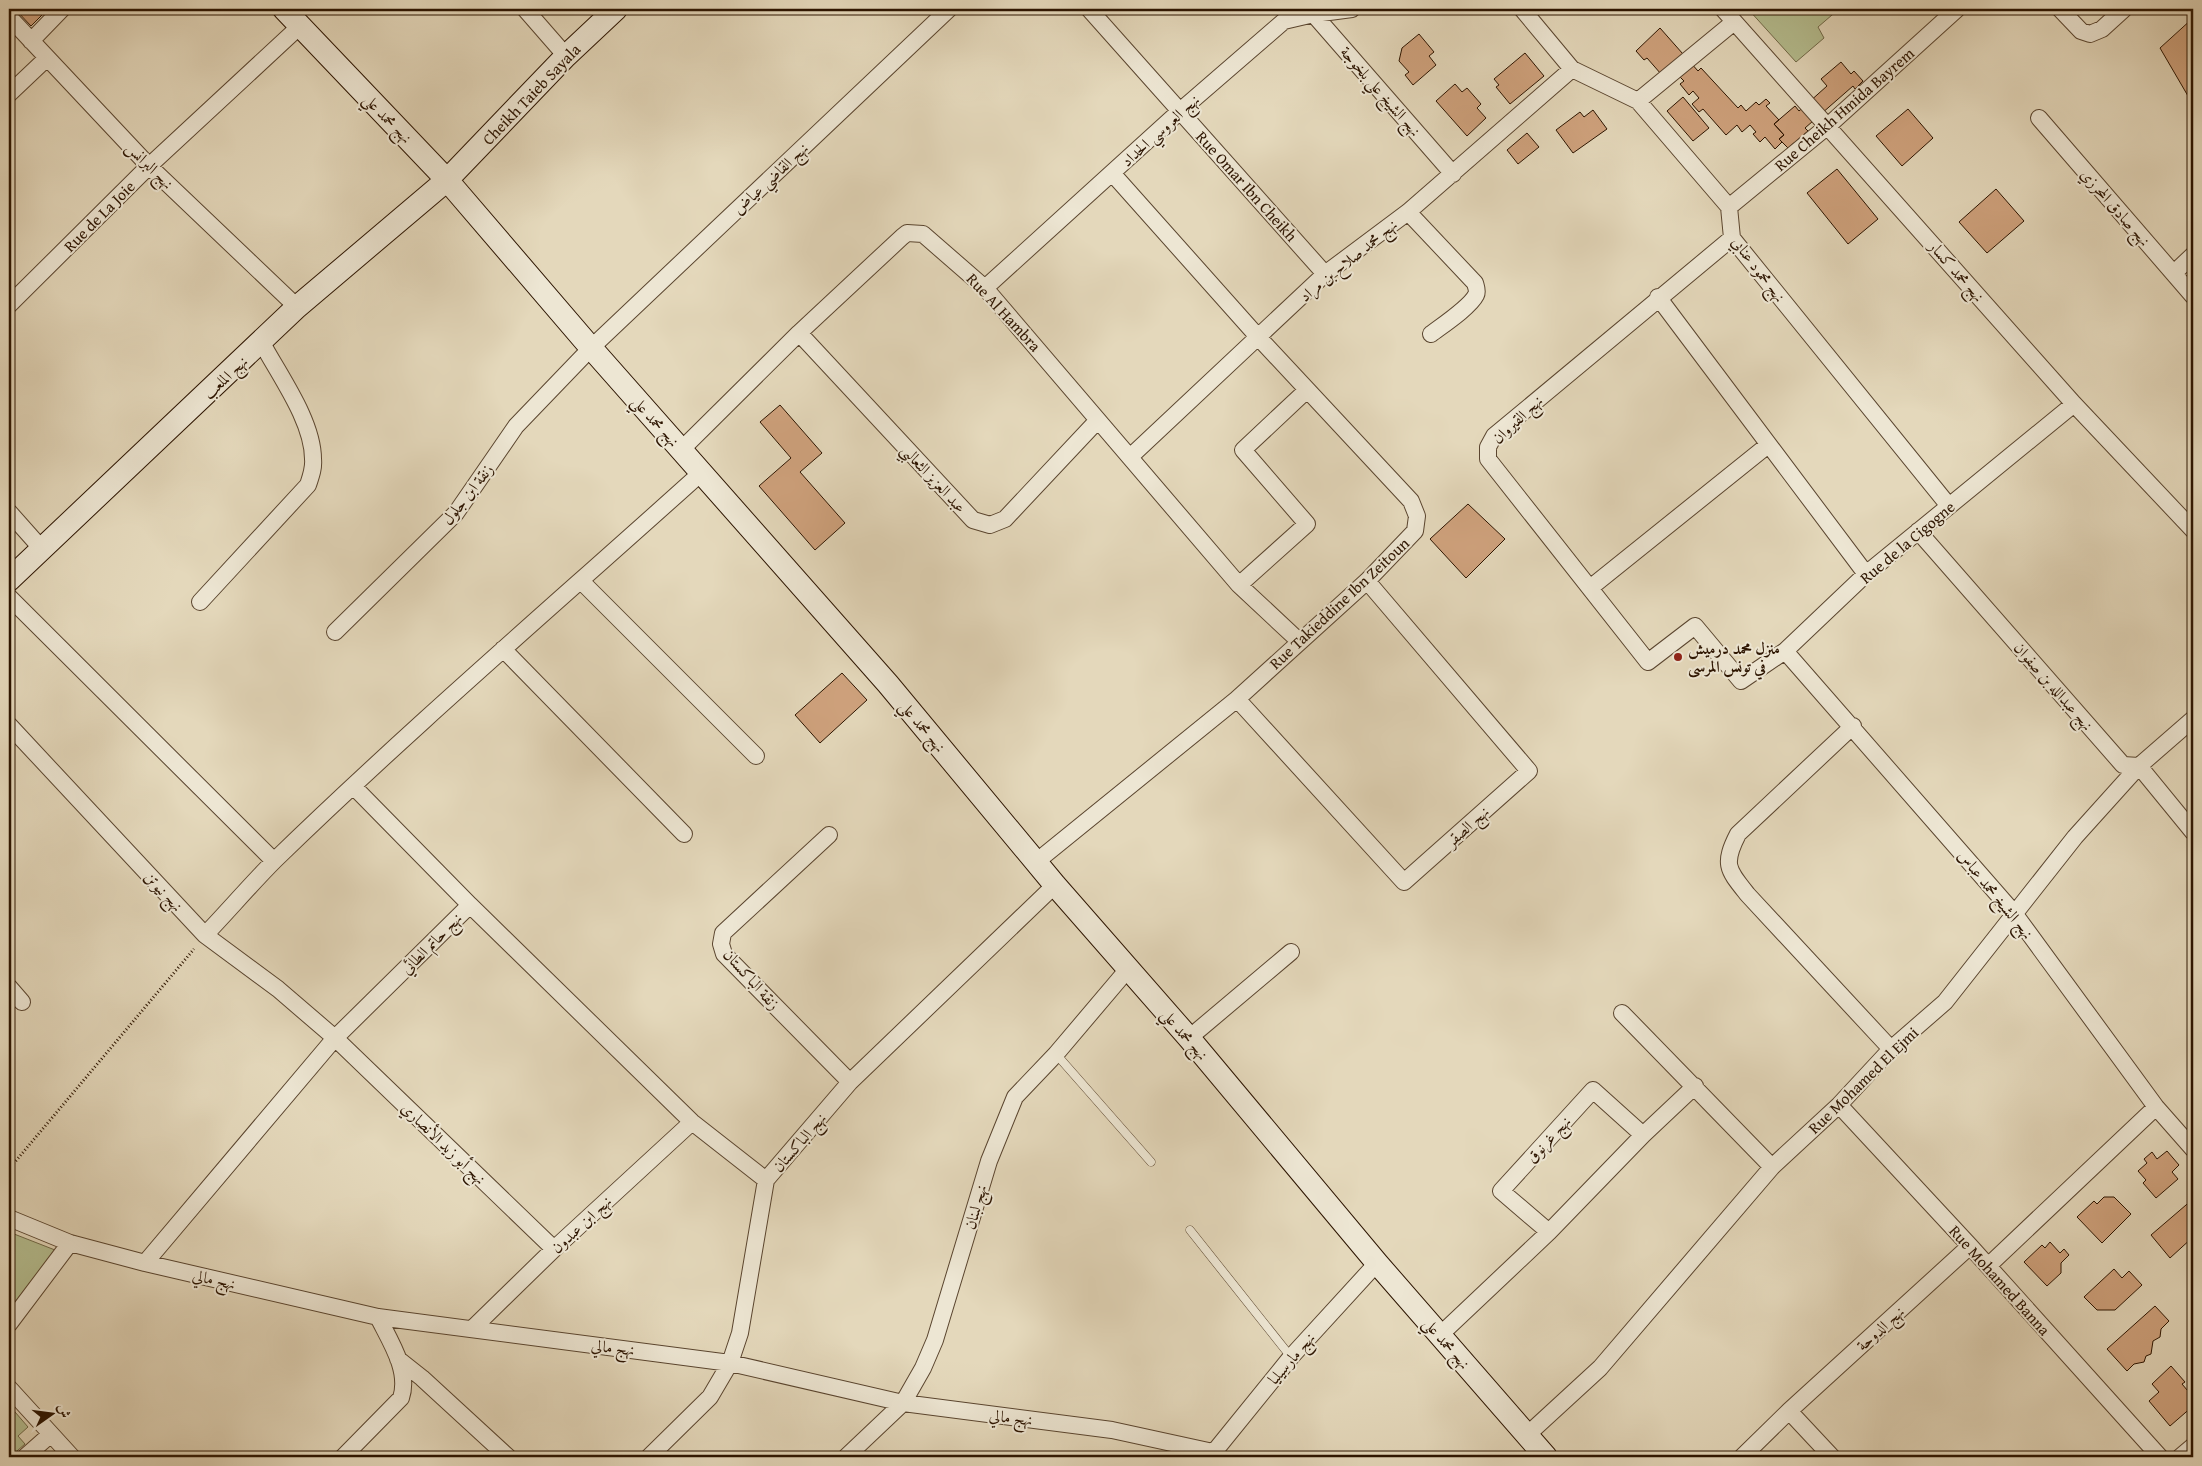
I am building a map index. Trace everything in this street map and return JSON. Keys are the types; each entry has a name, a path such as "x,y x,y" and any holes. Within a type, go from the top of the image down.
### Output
{"street":[{"path":"31,41 62,9"},
{"name":"نهج محمد علي","path":"284,9 447,180 591,348 888,684 1055,885 1189,1038 1377,1263 1546,1457"},
{"path":"525,9 566,56"},
{"name":"Cheikh Taieb Sayala","path":"447,180 566,56 616,9"},
{"name":"نهج القاضي عياض","path":"591,348 949,9"},
{"name":"Rue Omar Ibn Cheikh","path":"1089,9 1326,274"},
{"name":"نهج العروسي الحداد","path":"986,288 1180,111 1284,21 1312,12 1352,9"},
{"path":"1522,9 1572,69 1638,101 1729,207"},
{"name":"نهج محمد كسار","path":"1724,9 1829,125 2074,404 2193,530"},
{"name":"Rue Cheikh Hmida Bayrem","path":"1729,207 1829,125 1957,9"},
{"path":"2060,9 2081,31 2090,34 2102,28 2124,9"},
{"name":"نهج الشيخ علي بلخوجة","path":"1312,12 1453,174"},
{"name":"نهج البرانس","path":"9,17 149,166 297,307"},
{"path":"1638,101 1734,22"},
{"name":"Rue de La Joie","path":"9,305 149,166 300,26"},
{"path":"9,94 47,58"},
{"name":"نهج محمد صلاح بن مراد","path":"1130,457 1326,274 1408,212 1572,69"},
{"name":"نهج صادق المحرزي","path":"2039,118 2193,296"},
{"name":"Rue Takieddine Ibn Zeitoun","path":"1036,862 1237,699 1367,581 1415,531 1416,516 1411,501 1259,338 1112,173"},
{"name":"نهج الملعب","path":"9,580 262,343 297,307 447,180"},
{"name":"نهج محمود عنابي","path":"1729,207 1732,238 1949,506"},
{"path":"1408,212 1475,283 1477,289 1470,302 1431,334"},
{"name":"Rue Al Hambra","path":"681,450 799,333 908,233 923,234 986,288 1239,585 1299,641"},
{"name":"نهج القيروان","path":"1732,238 1658,297 1494,436 1488,447 1488,459 1648,662 1694,626 1741,681"},
{"path":"2174,273 2193,255"},
{"path":"1658,297 1866,574"},
{"name":"عبد العزيز الثعالبي","path":"799,333 973,520 990,525 1005,519 1098,420"},
{"path":"200,602 308,485 312,471 314,457 301,416 262,343"},
{"name":"زنقة ابن جلول","path":"335,632 456,513 516,426 591,348"},
{"path":"1239,585 1307,524 1243,450 1308,390"},
{"name":"Rue de la Cigogne","path":"1741,681 1785,651 1866,574 2074,404"},
{"path":"1590,588 1768,445"},
{"path":"205,935 274,861 502,649 582,581 701,473"},
{"path":"9,512 41,548"},
{"name":"نهج عبدالله بن صفوان","path":"1918,531 2123,764 2139,766 2193,832"},
{"path":"582,581 756,756"},
{"name":"نهج الصقر","path":"1237,699 1404,882 1529,771 1367,581"},
{"path":"9,597 274,861"},
{"path":"502,649 684,834"},
{"name":"نهج الشيخ محمد عباس","path":"1785,651 1853,726 2014,913 2156,1107 2193,1149"},
{"name":"Rue Mohamed El Ejmi","path":"1527,1435 1600,1368 1772,1167 1838,1105 1892,1049 1945,1002 2075,837 2139,766 2193,719"},
{"name":"نهج نيوتن","path":"9,725 205,935 278,989 335,1038"},
{"path":"1853,726 1738,834 1729,852 1730,872 1748,895 1892,1049"},
{"path":"354,787 470,905"},
{"name":"زنقة الباكستان","path":"829,835 723,933 721,944 724,954 850,1082"},
{"name":"نهج الباكستان","path":"649,1457 710,1397 730,1362 740,1333 766,1180 850,1082 1055,885"},
{"name":"نهج حاتم الطائي","path":"146,1263 335,1038 470,905 692,1122 766,1180"},
{"path":"1189,1038 1291,952"},
{"name":"نهج لبنان","path":"850,1456 903,1403 923,1368 935,1340 989,1161 1015,1097 1056,1054 1128,969"},
{"path":"9,987 22,1002"},
{"path":"1622,1013 1772,1167"},
{"name":"نهج أبو زيد الأنصاري","path":"335,1038 554,1249"},
{"path":"1440,1335 1549,1232 1642,1135 1695,1086"},
{"name":"نهج غرنوق","path":"1549,1232 1501,1191 1593,1090 1642,1135"},
{"name":"Rue Mohamed Banna","path":"1838,1105 1970,1246 2160,1457"},
{"path":"1988,1266 2156,1107"},
{"name":"نهج ابن عبدون","path":"472,1329 554,1249 692,1122"},
{"name":"نهج مالي","path":"9,1218 70,1243 378,1318 730,1362 903,1403 1112,1430 1215,1455"},
{"path":"9,1324 70,1243"},
{"name":"نهج الدوحة","path":"1742,1457 1789,1411 1970,1246"},
{"name":"نهج مارسيليا","path":"1215,1455 1291,1356 1377,1263"},
{"path":"343,1457 401,1398 404,1389 404,1379 398,1359 378,1318"},
{"path":"398,1359 422,1378 508,1457"},
{"path":"9,1388 72,1457"},
{"path":"1789,1411 1832,1457"},
{"path":"25,1457 50,1434"},
{"path":"2180,1457 2193,1446"}],"lane":[{"path":"1056,1054 1150,1162"},
{"path":"1190,1230 1291,1356"}],"path":[{"path":"9,1169 205,935"}],"green space":[{"path":"1748,9 1839,9 1818,27 1824,38 1796,62"},
{"path":"9,1232 55,1250 9,1310"},
{"path":"9,1405 28,1427 18,1436 25,1444 10,1457"}],"building":[{"path":"15,9 48,9 31,26"},
{"path":"2193,18 2193,90 2188,96 2160,48"},
{"path":"1660,28 1698,71 1701,68 1738,108 1741,105 1746,111 1756,102 1759,105 1766,99 1770,103 1766,106 1779,120 1774,124 1784,135 1779,139 1782,142 1775,149 1765,137 1760,142 1753,134 1756,132 1750,125 1742,132 1737,125 1726,135 1703,109 1699,112 1692,104 1699,98 1693,91 1689,95 1680,84 1684,81 1669,66 1661,74 1647,58 1644,60 1636,51"},
{"path":"1419,34 1434,52 1429,56 1436,65 1413,85 1405,75 1409,72 1399,61 1402,48"},
{"path":"1525,53 1544,76 1510,104 1496,87 1499,85 1494,79"},
{"path":"1841,62 1851,74 1854,71 1863,81 1855,89 1853,86 1805,128 1808,131 1788,148 1779,139 1784,135 1774,124 1795,106 1799,111 1827,86 1821,79"},
{"path":"1455,84 1462,92 1467,88 1481,104 1477,108 1486,118 1467,136 1436,101"},
{"path":"1683,97 1709,128 1693,141 1667,111"},
{"path":"1908,109 1933,138 1902,166 1876,136"},
{"path":"1593,110 1607,129 1573,153 1556,130 1580,112 1584,117"},
{"path":"1527,133 1539,147 1518,164 1507,150"},
{"path":"1837,169 1878,219 1848,244 1807,193"},
{"path":"1996,189 2024,221 1987,253 1959,222"},
{"path":"780,405 822,453 800,472 845,523 815,550 759,486 791,458 760,422"},
{"path":"1468,504 1505,539 1466,578 1430,539"},
{"path":"842,673 867,700 820,743 795,715"},
{"path":"2167,1151 2179,1165 2172,1172 2178,1179 2156,1198 2143,1183 2146,1180 2138,1171 2147,1163 2144,1159 2152,1152 2157,1159"},
{"path":"2104,1197 2114,1197 2131,1214 2102,1243 2077,1217 2094,1201 2097,1204"},
{"path":"2193,1199 2193,1237 2170,1258 2151,1235"},
{"path":"2050,1242 2060,1253 2064,1249 2069,1255 2061,1263 2061,1273 2047,1286 2024,1262 2042,1245 2045,1248"},
{"path":"2114,1269 2122,1278 2129,1271 2142,1285 2115,1310 2097,1310 2084,1297"},
{"path":"2155,1306 2169,1321 2161,1329 2160,1337 2153,1341 2151,1354 2146,1356 2144,1362 2134,1364 2127,1371 2107,1349"},
{"path":"2171,1366 2185,1382 2182,1384 2193,1397 2193,1406 2170,1426 2149,1401 2159,1392 2152,1384"}],"place":[{"name":"منزل محمد درميش في تونس المرسى","path":"1678,657"}]}
